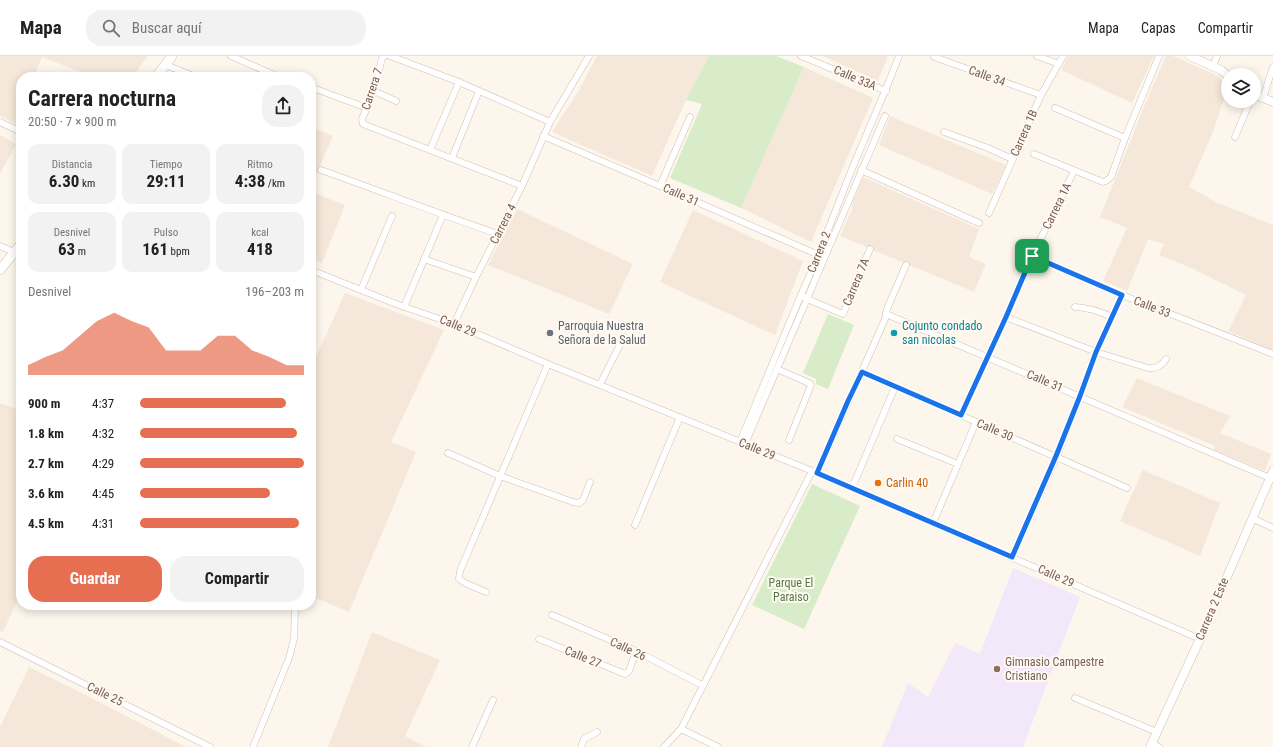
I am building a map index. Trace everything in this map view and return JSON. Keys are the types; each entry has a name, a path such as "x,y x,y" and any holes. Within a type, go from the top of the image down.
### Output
{"main road":[{"path":"160,72 172,56"},
{"path":"0,270 16,250"}],"street":[{"path":"231,56 267,72"},
{"name":"Carrera 7","path":"385,56 382,58 374,91 362,118 362,123 430,150"},
{"path":"390,56 459,82 550,122"},
{"name":"Carrera 4","path":"454,324 522,186 550,122 589,56"},
{"name":"Calle 33A","path":"801,56 886,91"},
{"name":"Carrera 2","path":"742,443 801,295 822,256 841,197 886,91 899,56"},
{"path":"1037,56 1059,64"},
{"name":"Carrera 1B","path":"989,213 1048,80 1063,56"},
{"path":"1034,154 1103,182 1106,181 1110,177 1159,56"},
{"path":"1190,56 1221,70"},
{"path":"1213,66 1217,56"},
{"name":"Calle 34","path":"934,57 1041,95"},
{"path":"166,64 184,72"},
{"path":"1273,67 1263,98 1273,102"},
{"path":"459,82 430,150 522,186"},
{"path":"316,89 367,108"},
{"path":"374,91 396,101"},
{"path":"452,158 479,91"},
{"path":"1055,108 1125,138"},
{"path":"1235,137 1247,108"},
{"path":"742,443 777,369 807,299 822,256 885,116"},
{"path":"660,186 690,117"},
{"path":"0,122 16,130"},
{"path":"944,132 988,148 1012,159"},
{"name":"Calle 31","path":"543,136 822,256"},
{"path":"321,170 498,234"},
{"path":"861,170 979,223"},
{"name":"Carrera 1A","path":"961,415 1032,256 1074,171"},
{"path":"841,197 848,200"},
{"path":"404,306 443,215"},
{"path":"361,290 392,216"},
{"path":"0,246 14,252"},
{"name":"Carrera 7A","path":"807,299 843,314 870,249"},
{"name":"Calle 33","path":"1032,256 1122,295 1273,354"},
{"path":"424,259 476,278"},
{"path":"664,747 681,729 702,685 814,472 862,372 886,314 886,309 906,265"},
{"name":"Calle 29","path":"316,272 454,324 548,364 814,472 1200,639"},
{"path":"801,295 807,299"},
{"path":"1012,557 1056,456 1096,352 1122,295"},
{"path":"1075,307 1098,310 1112,317"},
{"name":"Calle 31","path":"886,314 1080,396 1272,474"},
{"path":"1006,317 1096,352 1148,368 1160,367 1166,359"},
{"path":"600,384 624,337"},
{"path":"486,592 459,580 460,572 548,364"},
{"path":"777,369 811,385 789,440"},
{"name":"Calle 30","path":"862,372 1127,488"},
{"path":"852,488 895,387"},
{"path":"635,525 680,417"},
{"path":"933,523 976,422"},
{"path":"897,439 958,464"},
{"path":"448,453 500,476 573,502 579,503 583,500 590,482"},
{"name":"Carrera 2 Este","path":"1154,746 1157,732 1200,639 1272,474"},
{"path":"1252,518 1273,528"},
{"path":"253,747 289,658 294,640 295,610"},
{"name":"Calle 26","path":"552,615 636,652 702,685"},
{"name":"Calle 27","path":"539,639 625,674 627,673 636,652"},
{"name":"Calle 25","path":"0,642 131,706 210,747"},
{"path":"1075,698 1157,732"},
{"path":"472,747 493,700"},
{"path":"681,729 718,747"},
{"path":"581,747 584,739 597,732"}],"shaded area":[{"path":"0,56 148,56 136,72 80,72 42,57 36,72 16,72 16,124 0,116"},
{"path":"597,56 709,56 686,100 652,176 552,132 579,90"},
{"path":"823,56 888,56 878,81"},
{"path":"1068,56 1154,56 1132,103 1061,70"},
{"path":"1166,56 1173,56 1216,75 1221,80 1221,107 1213,132 1189,187 1216,202 1273,225 1273,350 1228,331 1246,295 1189,267 1159,255 1164,244 1148,239 1127,291 1103,281 1127,228 1100,217"},
{"path":"804,67 873,98 811,242 741,208"},
{"path":"890,116 1006,165 992,194 879,145"},
{"path":"316,129 333,136 316,175"},
{"path":"0,135 16,144 0,174"},
{"path":"863,177 979,229 969,257 986,264 974,292 840,236 852,209 852,204"},
{"path":"316,194 345,205 322,263 316,261"},
{"path":"517,209 633,264 609,314 488,265"},
{"path":"693,210 803,261 775,335 660,282"},
{"path":"345,293 444,330 391,442 416,452 349,612 316,598 316,357"},
{"path":"1137,378 1230,416 1220,433 1271,454 1265,471 1214,450 1215,446 1122,407"},
{"path":"0,403 16,409 16,603 3,632 0,631"},
{"path":"1143,470 1220,503 1200,556 1120,521"},
{"name":"Gimnasio Campestre Cristiano","path":"1013,568 1080,597 1023,747 882,747 908,683 928,697 955,643 980,654"},
{"path":"372,632 440,660 405,736 427,747 328,747"},
{"path":"29,667 186,747 0,747 0,727"}],"green space":[{"path":"709,56 776,56 804,67 741,208 670,178 702,104 686,100"},
{"path":"828,314 854,325 828,389 816,384 816,379 803,373"},
{"name":"Parque El Paraiso","path":"812,484 860,506 804,629 752,605"}],"place":[{"name":"Parroquia Nuestra Señora de la Salud","path":"550,333"},
{"name":"Cojunto condado san nicolas","path":"894,333"},
{"name":"Carlin 40","path":"878,483"},
{"name":"Gimnasio Campestre Cristiano","path":"997,669"}],"route":[{"path":"1032,256 1122,295 1096,352 1056,456 1012,557 817,473 862,372 961,415 1032,256"}]}
